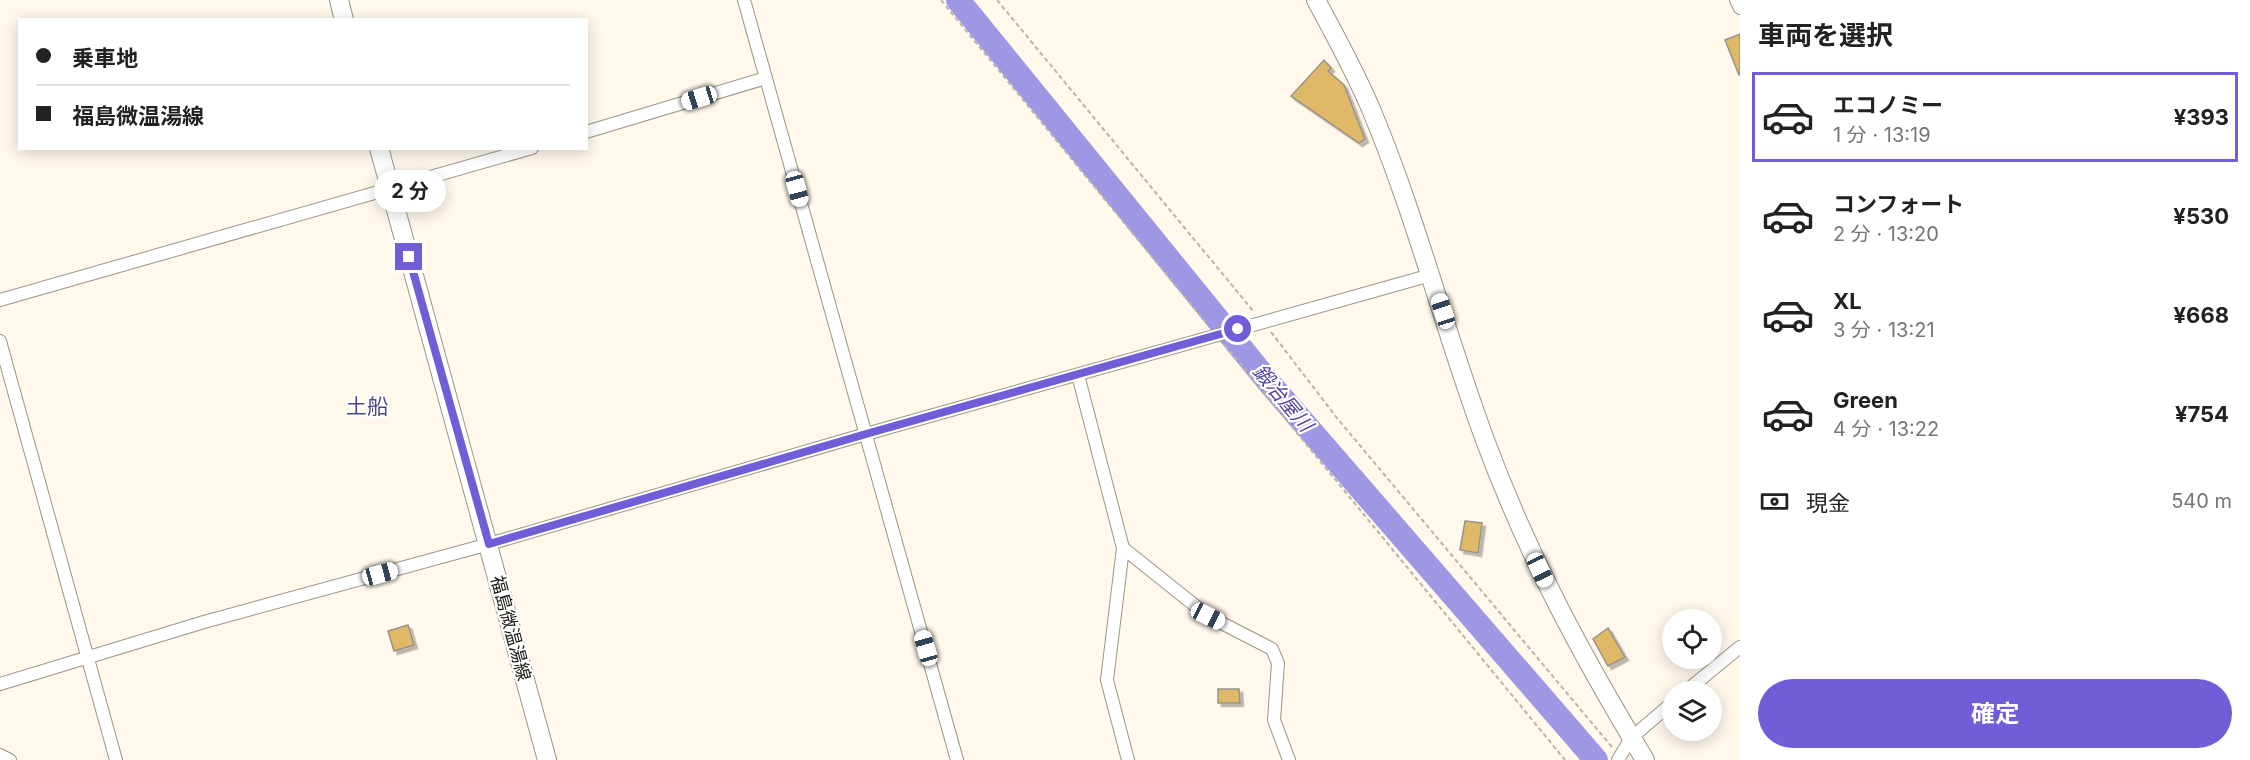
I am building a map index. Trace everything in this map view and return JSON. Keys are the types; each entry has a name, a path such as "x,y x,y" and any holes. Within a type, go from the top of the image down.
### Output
{"street":[{"path":"339,0 344,18"},
{"path":"744,0 957,760"},
{"path":"1316,0 1373,113 1431,274 1485,438 1532,554 1569,630 1644,760"},
{"path":"1736,0 1740,8"},
{"path":"588,131 766,78"},
{"name":"福島微温湯線","path":"380,150 547,760"},
{"path":"0,300 391,191 525,150"},
{"path":"0,684 87,657 1431,274"},
{"path":"0,341 116,760"},
{"path":"1078,375 1123,548 1107,680 1128,760"},
{"path":"1123,548 1208,616 1272,649 1278,663 1274,720 1289,760"},
{"path":"1698,681 1740,647"},
{"path":"1619,758 1631,738 1662,711"},
{"path":"0,755 10,760"}],"path":[{"path":"941,0 1565,760"},
{"path":"997,0 1263,322 1337,418 1619,758"}],"building":[{"path":"1740,34 1740,75 1739,75 1725,40"},
{"path":"1324,60 1331,68 1328,71 1344,85 1365,139 1359,143 1291,96"},
{"path":"1465,521 1482,523 1478,553 1460,550"},
{"path":"408,625 414,645 394,651 388,631"},
{"path":"1608,628 1625,657 1608,666 1593,639"},
{"path":"1218,689 1239,689 1240,703 1218,703"}],"waterway":[{"name":"鍛冶屋川","path":"958,0 1271,385 1596,760"}],"district":[{"name":"土船","path":"367,406"}],"route":[{"path":"409,257 489,544 1238,329"}]}
